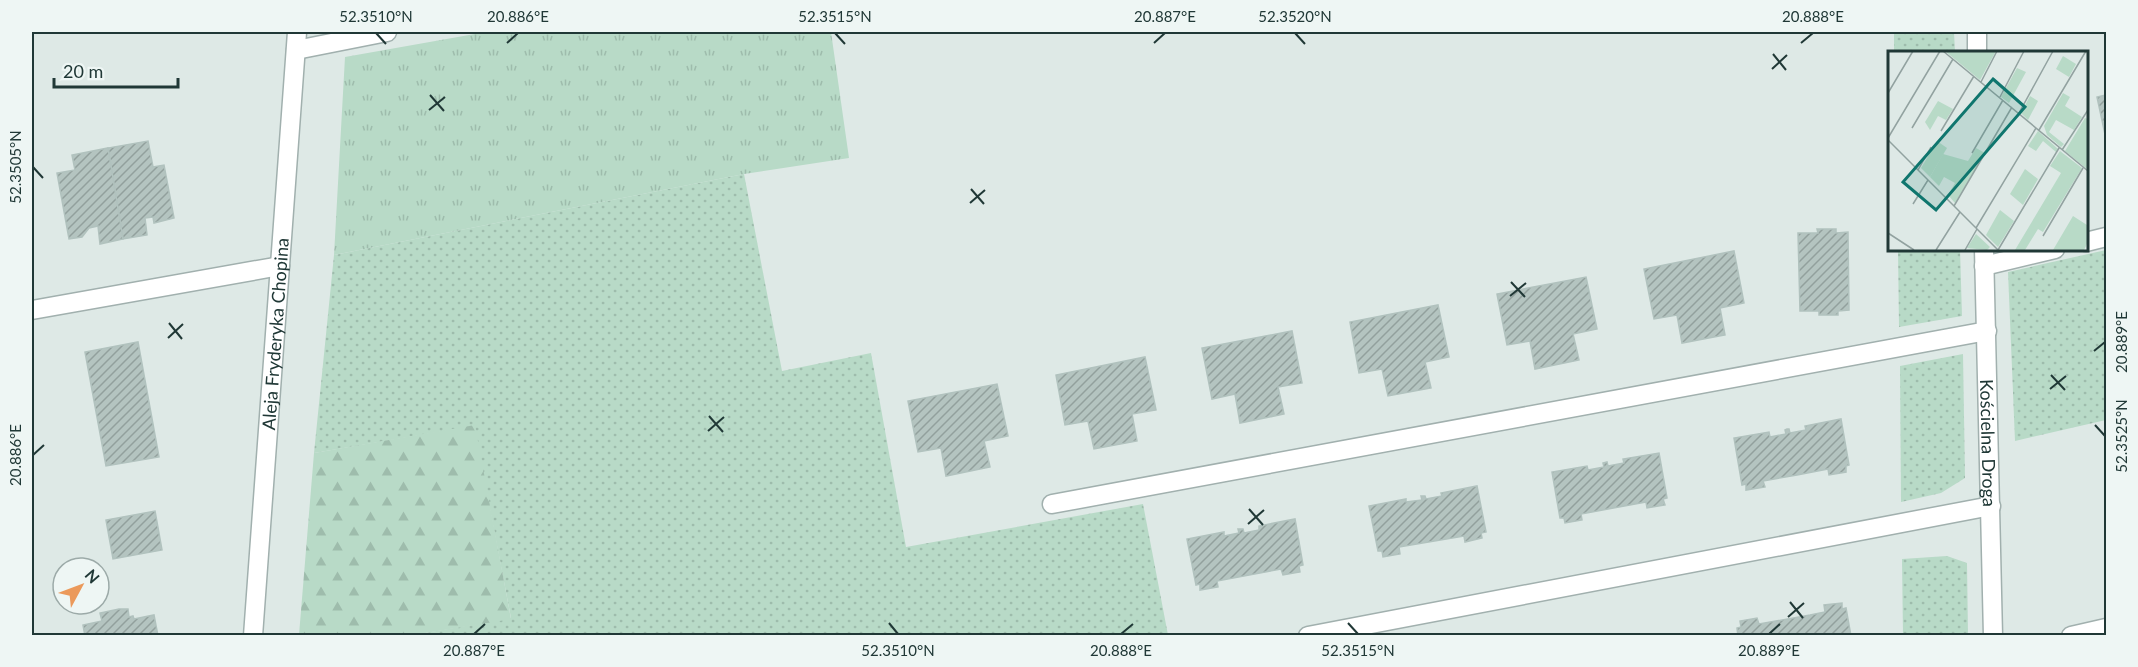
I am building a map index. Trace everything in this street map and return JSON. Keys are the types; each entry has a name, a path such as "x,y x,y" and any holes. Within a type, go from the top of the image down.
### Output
{"street":[{"path":"296,41 387,32"},
{"path":"1977,32 1977,51"},
{"name":"Aleja Fryderyka Chopina","path":"253,636 296,41"},
{"path":"2087,242 2106,237"},
{"path":"1984,257 2046,250"},
{"name":"Kościelna Droga","path":"1984,257 1993,636"},
{"path":"32,310 280,266"},
{"path":"1052,504 1987,331"},
{"path":"1308,636 1991,506"},
{"path":"2071,636 2106,628"}],"green space":[{"path":"486,32 831,32 849,158 744,174 334,255 345,57"},
{"path":"1894,32 1954,32 1955,51 1894,51"},
{"path":"744,174 782,371 871,353 906,547 1143,504 1168,635 413,635 511,618 474,426 314,453 334,255"},
{"path":"1898,250 1960,250 1962,316 1899,327"},
{"path":"2106,250 2106,420 2015,441 2008,272"},
{"path":"1963,354 1965,478 1941,493 1901,502 1900,366"},
{"path":"475,425 511,619 413,635 299,635 314,453"},
{"path":"1947,556 1967,563 1968,635 1903,635 1902,559"}],"building":[{"path":"2106,95 2106,139 2097,97"},
{"path":"148,141 153,167 164,165 174,218 154,223 153,217 145,218 147,235 123,239 108,148"},
{"path":"108,148 123,239 100,244 98,226 89,228 82,237 69,239 57,173 75,170 72,155"},
{"path":"1817,229 1836,229 1836,233 1848,232 1849,310 1838,311 1838,315 1819,315 1819,311 1800,311 1798,233 1818,233"},
{"path":"1734,251 1744,303 1720,308 1725,335 1682,343 1677,315 1654,319 1644,269"},
{"path":"1586,277 1597,329 1573,334 1579,360 1535,369 1530,341 1507,345 1497,294"},
{"path":"1438,305 1449,357 1425,362 1431,388 1388,396 1382,369 1359,373 1350,322"},
{"path":"1292,331 1302,383 1278,387 1284,414 1240,423 1235,394 1212,399 1202,348"},
{"path":"138,342 159,457 106,466 85,352"},
{"path":"1145,357 1156,410 1132,414 1137,441 1094,449 1088,421 1065,425 1056,375"},
{"path":"997,384 1008,436 984,441 990,467 946,476 941,448 918,452 908,401"},
{"path":"1841,419 1849,465 1846,466 1846,472 1829,475 1828,469 1763,481 1765,487 1746,490 1746,484 1742,485 1734,438 1769,432 1770,437 1786,434 1787,429 1790,433 1806,430 1805,426"},
{"path":"1659,453 1667,498 1663,499 1665,505 1647,508 1646,502 1581,514 1582,520 1565,523 1564,518 1560,518 1552,472 1587,466 1588,470 1604,467 1603,463 1607,462 1608,466 1624,463 1623,459"},
{"path":"1477,486 1486,532 1481,533 1482,538 1465,542 1464,536 1399,547 1400,554 1383,557 1382,551 1378,551 1369,506 1406,499 1406,502 1422,500 1421,496 1425,496 1426,499 1442,496 1441,493"},
{"path":"155,511 162,550 113,559 106,520"},
{"path":"1295,519 1303,565 1299,566 1300,572 1283,575 1281,569 1217,581 1218,587 1200,590 1200,584 1196,585 1187,539 1224,532 1224,536 1239,533 1238,529 1243,529 1244,533 1259,530 1259,526"},
{"path":"1842,603 1842,609 1846,608 1851,636 1738,636 1737,628 1741,627 1740,621 1757,618 1759,624 1810,615 1825,612 1824,605"},
{"path":"128,609 129,617 133,616 134,619 154,615 158,636 85,636 83,625 102,621 101,616 111,616 111,611"}]}
